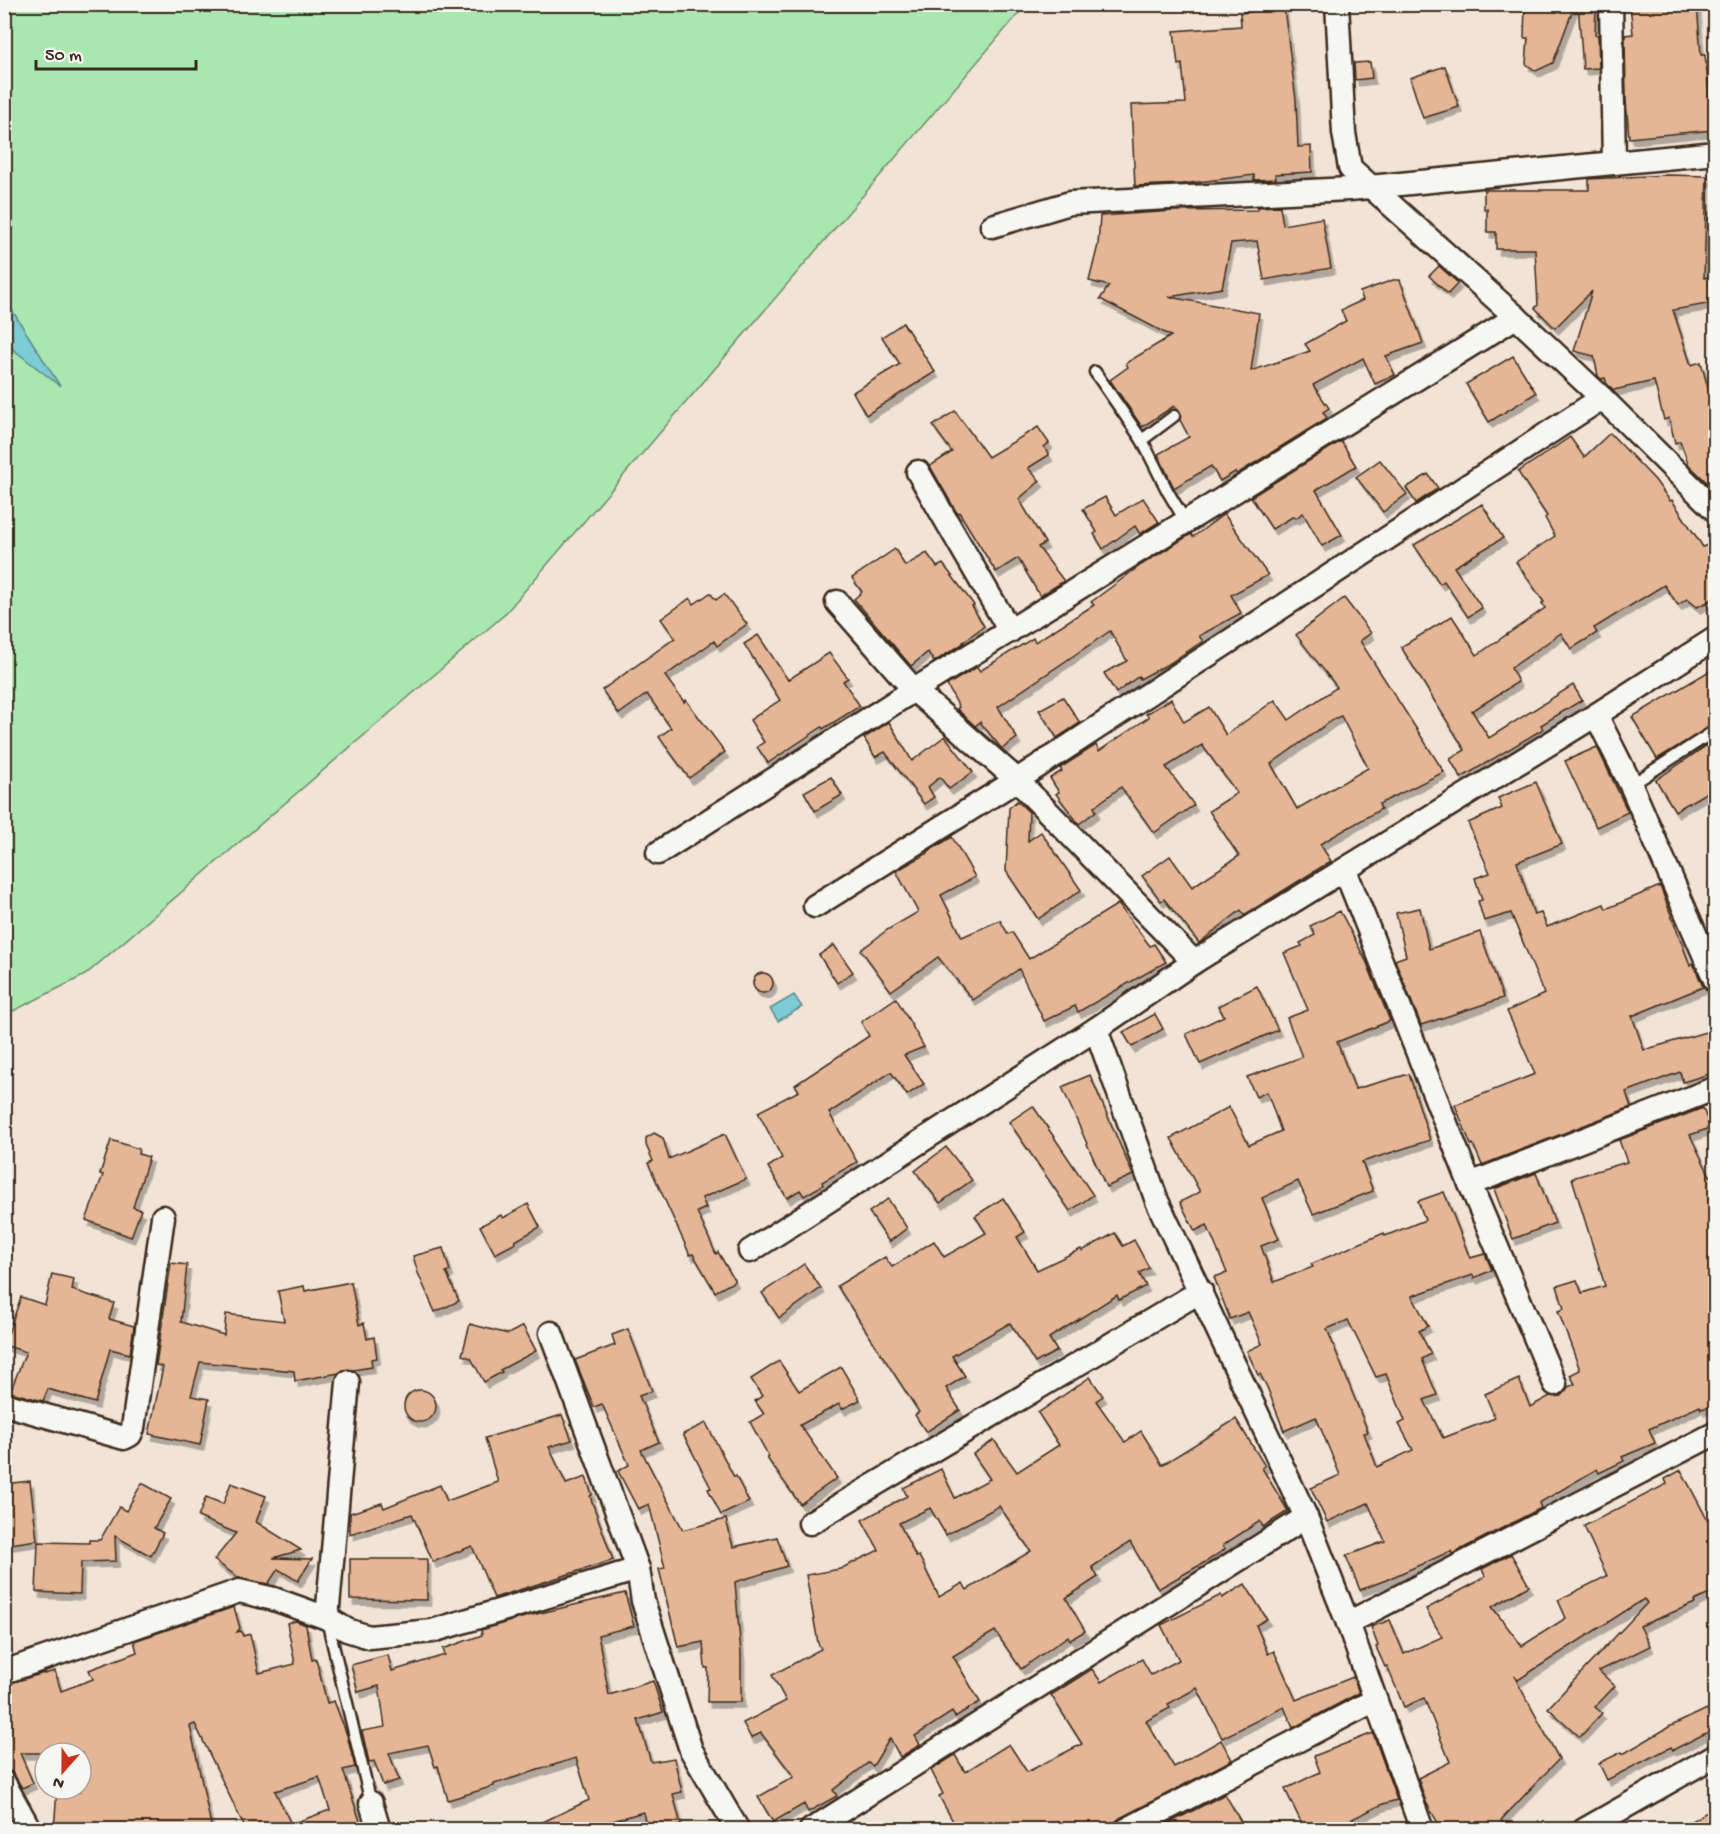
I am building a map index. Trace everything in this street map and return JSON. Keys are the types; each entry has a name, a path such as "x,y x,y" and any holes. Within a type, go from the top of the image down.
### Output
{"street":[{"path":"1337,4 1344,133 1350,168 1516,317 1716,511"},
{"path":"1611,4 1614,163"},
{"path":"992,226 1070,203 1372,187 1716,153"},
{"path":"658,853 914,690 1516,317"},
{"path":"815,906 1017,780 1602,398"},
{"path":"918,472 1010,631"},
{"path":"837,602 914,690 1017,780 1194,962"},
{"path":"750,1251 1096,1029 1194,962 1596,715 1716,638"},
{"path":"1596,715 1631,785 1716,982"},
{"path":"1344,870 1470,1184 1555,1384"},
{"path":"1096,1029 1157,1201 1306,1517 1348,1623 1422,1830"},
{"path":"1470,1184 1716,1088"},
{"path":"4,1404 124,1438 130,1435 133,1428 164,1217"},
{"path":"810,1523 1201,1291"},
{"path":"551,1333 638,1569 643,1601 691,1750 738,1830"},
{"path":"327,1618 348,1382"},
{"path":"1348,1623 1716,1433"},
{"path":"811,1830 1306,1517"},
{"path":"4,1672 239,1592 274,1599 327,1618 369,1637 432,1631 638,1569"},
{"path":"1126,1830 1376,1700"},
{"path":"1584,1830 1716,1755"},
{"path":"4,1784 30,1830"},
{"path":"371,1803 379,1830"}],"lane":[{"path":"1095,372 1142,440 1186,522"},
{"path":"1142,440 1174,416"},
{"path":"1631,785 1716,730"},
{"path":"327,1618 371,1803"}],"green space":[{"path":"12,4 1026,5 504,615 85,975 5,1015 5,343 58,384 5,299 4,20"}],"water":[{"path":"5,299 60,386 5,343"},
{"path":"794,995 802,1007 778,1021 770,1009"}],"building":[{"path":"1525,4 1575,4 1553,63 1536,71 1526,64 1528,38 1524,38"},
{"path":"1578,4 1596,4 1595,35 1598,35 1599,68 1583,69"},
{"path":"1630,4 1697,4 1701,55 1705,55 1713,130 1629,138 1625,35 1633,34"},
{"path":"1284,8 1296,100 1298,147 1311,146 1312,172 1275,174 1276,179 1254,180 1254,175 1182,184 1135,186 1131,105 1186,103 1182,64 1178,65 1174,31 1241,26 1240,13"},
{"path":"1370,62 1372,78 1355,80 1354,63"},
{"path":"1445,66 1459,107 1423,118 1410,78"},
{"path":"1667,175 1707,176 1704,278 1709,277 1713,303 1673,310 1691,365 1701,362 1716,418 1716,491 1689,465 1680,441 1675,443 1669,418 1664,420 1654,381 1614,390 1607,384 1605,378 1601,379 1598,376 1594,356 1574,351 1592,291 1555,328 1535,308 1538,305 1535,249 1496,249 1496,232 1487,232 1484,190 1589,190 1589,179"},
{"path":"1280,206 1283,225 1322,218 1331,268 1264,280 1257,241 1231,243 1222,288 1169,297 1259,313 1251,371 1310,351 1305,344 1346,321 1341,310 1363,300 1360,292 1393,280 1400,280 1423,343 1386,356 1395,375 1375,384 1363,358 1313,385 1329,408 1323,412 1327,418 1237,474 1235,472 1220,481 1211,466 1174,488 1158,454 1189,437 1180,420 1180,412 1174,406 1142,427 1110,380 1128,367 1126,363 1171,336 1100,299 1109,286 1089,281 1098,245 1100,216 1174,211 1258,210 1258,207"},
{"path":"1439,266 1458,283 1448,294 1429,276"},
{"path":"903,323 935,372 866,415 853,392 900,364 882,337"},
{"path":"1513,356 1536,393 1489,422 1466,384"},
{"path":"955,411 988,457 1038,427 1049,443 1044,447 1049,455 1028,468 1040,481 1019,499 1045,543 1038,547 1064,581 1040,596 1018,558 996,572 959,512 957,513 930,466 952,452 933,426"},
{"path":"1610,433 1655,480 1670,501 1672,500 1703,547 1716,541 1716,598 1697,607 1687,599 1678,605 1664,585 1594,628 1597,633 1571,649 1561,633 1511,668 1518,682 1472,711 1489,738 1573,685 1582,700 1541,725 1543,729 1461,778 1450,759 1465,750 1401,647 1452,616 1477,655 1545,608 1542,603 1544,602 1516,562 1555,536 1545,518 1547,516 1518,472 1570,437 1584,457"},
{"path":"1341,441 1356,466 1316,490 1342,535 1322,546 1303,513 1272,529 1251,497"},
{"path":"1380,460 1407,494 1383,512 1356,477"},
{"path":"1428,474 1438,488 1416,503 1406,488"},
{"path":"1105,497 1116,515 1143,498 1159,522 1140,534 1135,526 1103,549 1094,534 1097,532 1083,509"},
{"path":"1482,504 1503,538 1454,567 1482,608 1468,617 1444,581 1440,584 1414,545"},
{"path":"1224,514 1268,575 1231,595 1241,613 1199,636 1203,641 1170,663 1140,679 1139,676 1116,693 1104,673 1127,661 1110,631 998,707 1017,738 1002,749 980,722 975,726 957,709 959,707 947,685 977,667 980,671 1033,638 1035,642 1094,605 1091,602 1141,565 1191,534 1193,537"},
{"path":"895,549 905,566 927,553 937,567 943,564 974,605 972,606 984,626 964,643 934,662 928,652 911,666 854,599 862,592 852,578"},
{"path":"710,593 716,600 724,594 747,624 717,646 714,641 665,676 725,752 689,778 659,737 671,728 647,694 619,714 602,690 675,638 661,619 690,598 694,604"},
{"path":"1344,598 1371,633 1360,641 1444,772 1379,804 1381,809 1320,844 1331,861 1244,915 1241,910 1199,943 1164,899 1161,901 1142,876 1170,856 1192,887 1239,856 1209,811 1237,793 1202,745 1166,767 1194,805 1154,833 1121,787 1094,807 1096,811 1079,824 1056,794 1059,792 1050,778 1062,771 1060,768 1096,745 1099,751 1149,717 1146,714 1171,699 1184,722 1209,707 1226,735 1275,700 1289,720 1337,687 1296,635","holes":["1341,716 1368,768 1297,809 1271,764"]},
{"path":"758,635 788,680 829,653 848,678 843,681 860,706 823,729 822,727 768,763 757,747 764,742 750,720 780,700 744,644"},
{"path":"1716,667 1716,723 1657,759 1632,717"},
{"path":"1063,697 1080,723 1057,738 1039,710"},
{"path":"889,722 912,761 945,736 973,772 949,789 940,777 928,787 934,797 924,804 885,752 875,757 864,738"},
{"path":"1716,739 1716,787 1675,811 1656,780"},
{"path":"1597,747 1628,812 1596,827 1565,761"},
{"path":"831,777 842,795 815,811 804,792"},
{"path":"1536,782 1562,844 1517,862 1534,915 1541,913 1547,927 1604,904 1606,909 1660,886 1690,965 1693,963 1703,987 1632,1016 1644,1050 1716,1029 1716,1072 1683,1082 1680,1072 1626,1092 1631,1107 1482,1165 1473,1144 1471,1145 1455,1105 1535,1074 1507,1011 1544,994 1511,913 1484,921 1478,901 1482,900 1475,878 1490,873 1468,823 1502,808 1498,798"},
{"path":"1017,801 1029,812 1028,841 1041,832 1081,890 1038,919 1006,871 1009,808"},
{"path":"952,837 975,877 941,895 962,937 1000,920 1008,934 1012,932 1029,959 1118,904 1150,946 1154,944 1166,962 1078,1012 1075,1006 1044,1021 1019,969 973,1000 938,957 891,991 861,950 887,930 918,912 896,871"},
{"path":"1420,908 1429,949 1480,932 1503,998 1421,1025 1395,960 1406,956 1396,913"},
{"path":"1340,911 1367,963 1390,1021 1337,1042 1355,1089 1409,1074 1430,1140 1362,1162 1373,1191 1313,1214 1298,1181 1262,1198 1279,1239 1261,1246 1274,1282 1313,1267 1311,1264 1384,1233 1385,1236 1425,1220 1418,1201 1444,1192 1470,1258 1485,1254 1492,1270 1474,1278 1473,1275 1412,1296 1428,1326 1419,1331 1431,1354 1422,1359 1437,1395 1424,1400 1443,1438 1495,1418 1485,1394 1519,1379 1530,1407 1550,1396 1561,1396 1568,1387 1575,1384 1570,1375 1580,1370 1558,1311 1564,1309 1557,1286 1577,1280 1582,1293 1605,1286 1572,1178 1627,1162 1619,1140 1703,1108 1710,1128 1690,1135 1710,1176 1716,1174 1716,1198 1708,1200 1716,1229 1716,1405 1701,1409 1700,1406 1649,1429 1655,1443 1622,1457 1624,1461 1599,1473 1597,1469 1539,1503 1541,1508 1452,1554 1451,1551 1360,1590 1346,1556 1385,1541 1368,1503 1327,1522 1311,1488 1340,1475 1316,1417 1284,1431 1267,1387 1260,1374 1258,1375 1247,1351 1262,1344 1248,1312 1230,1319 1214,1277 1227,1273 1207,1225 1195,1231 1180,1202 1200,1192 1171,1138 1229,1107 1249,1145 1281,1131 1267,1092 1256,1097 1247,1077 1302,1057 1287,1018 1308,1010 1284,953 1302,946 1300,943 1315,935 1310,926","holes":["1348,1320 1376,1377 1386,1374 1405,1421 1399,1424 1413,1450 1377,1467 1364,1433 1368,1432 1327,1329"]},
{"path":"834,945 853,972 837,983 819,955"},
{"path":"763,973 770,976 773,983 770,990 763,993 756,990 753,983 756,976"},
{"path":"1257,986 1278,1030 1200,1064 1186,1034 1224,1016 1218,1006"},
{"path":"896,998 924,1047 904,1055 924,1084 907,1095 891,1072 829,1113 857,1162 822,1182 823,1185 804,1196 800,1190 787,1198 768,1167 782,1158 758,1112 799,1091 795,1085 869,1036 861,1022"},
{"path":"1155,1014 1163,1029 1132,1047 1123,1032"},
{"path":"1090,1075 1133,1175 1106,1187 1062,1087"},
{"path":"1033,1106 1093,1195 1070,1211 1009,1122"},
{"path":"654,1133 663,1138 669,1159 725,1134 746,1179 702,1198 706,1208 697,1212 716,1254 718,1252 735,1281 715,1292 693,1254 690,1255 648,1163 653,1161 646,1145 646,1138"},
{"path":"111,1140 139,1149 138,1154 149,1157 133,1207 141,1210 131,1237 86,1220 103,1175 100,1174"},
{"path":"946,1147 972,1180 940,1203 915,1171"},
{"path":"1536,1173 1555,1223 1513,1239 1494,1189"},
{"path":"1003,1198 1025,1232 1017,1237 1037,1270 1081,1249 1082,1251 1115,1233 1123,1246 1134,1240 1149,1268 1139,1273 1146,1286 1119,1300 1117,1295 1049,1338 1057,1351 1035,1363 1010,1323 952,1356 965,1376 946,1388 960,1410 926,1432 915,1415 919,1412 837,1286 885,1257 892,1267 934,1241 944,1257 986,1233 975,1216"},
{"path":"888,1199 907,1228 889,1242 869,1212"},
{"path":"528,1204 540,1227 495,1254 480,1226 501,1215 503,1218"},
{"path":"443,1248 450,1271 446,1272 459,1301 435,1312 413,1256"},
{"path":"171,1263 187,1265 181,1322 224,1335 226,1314 284,1321 278,1291 304,1286 305,1291 351,1282 359,1325 364,1323 367,1339 374,1337 377,1358 371,1359 372,1367 343,1370 339,1373 295,1381 294,1371 200,1362 191,1396 209,1399 200,1445 149,1434 163,1367 156,1365"},
{"path":"804,1264 821,1288 779,1318 762,1293"},
{"path":"52,1274 74,1279 72,1290 114,1303 109,1319 134,1326 130,1354 110,1349 95,1403 48,1389 43,1401 10,1392 26,1352 4,1345 21,1297 45,1305"},
{"path":"470,1324 508,1334 523,1326 536,1351 500,1370 502,1372 484,1382 471,1358 462,1355"},
{"path":"628,1329 652,1391 639,1396 659,1442 641,1450 683,1530 726,1519 733,1547 777,1537 787,1566 735,1582 741,1654 741,1702 707,1702 708,1668 705,1668 703,1642 678,1647 659,1569 665,1568 649,1504 638,1509 618,1471 629,1465 602,1404 594,1407 575,1360 615,1345 612,1335"},
{"path":"779,1361 799,1391 841,1367 860,1400 842,1409 839,1404 800,1425 837,1478 800,1504 767,1458 769,1457 750,1422 764,1414 755,1401 762,1396 751,1379"},
{"path":"1090,1377 1103,1396 1096,1401 1125,1442 1141,1431 1162,1465 1236,1419 1265,1466 1262,1468 1288,1511 1263,1527 1260,1521 1223,1545 1225,1549 1207,1561 1158,1589 1130,1542 1092,1567 1098,1577 1066,1598 1085,1631 1070,1640 1068,1636 1021,1669 995,1631 953,1656 980,1702 955,1717 952,1712 915,1736 920,1745 900,1757 890,1738 873,1766 868,1763 833,1790 837,1796 808,1812 804,1804 773,1822 758,1797 794,1777 761,1733 751,1738 743,1723 786,1701 772,1675 821,1649 806,1575 840,1569 879,1550 862,1520 907,1496 903,1488 941,1469 955,1498 990,1479 973,1454 994,1440 1017,1472 1059,1445 1038,1413","holes":["999,1506 1031,1551 967,1590 963,1583 939,1597 919,1556 916,1557 899,1523 930,1508 946,1535"]},
{"path":"420,1390 431,1395 436,1406 431,1417 420,1422 409,1417 404,1406 409,1395"},
{"path":"562,1415 572,1440 549,1447 566,1484 586,1477 592,1495 590,1496 613,1560 494,1598 472,1546 433,1562 412,1514 350,1534 350,1513 382,1503 384,1508 440,1485 447,1501 498,1482 485,1438"},
{"path":"706,1423 749,1502 721,1515 708,1489 711,1488 683,1434"},
{"path":"1681,1470 1707,1519 1716,1515 1716,1591 1694,1601 1695,1603 1640,1626 1650,1646 1599,1671 1615,1686 1595,1707 1602,1713 1580,1737 1548,1708 1647,1603 1644,1599 1518,1680 1514,1676 1559,1759 1501,1820 1508,1830 1442,1830 1426,1802 1418,1778 1450,1762 1424,1698 1404,1707 1387,1666 1385,1667 1376,1647 1378,1646 1371,1627 1390,1620 1404,1654 1442,1637 1426,1609 1475,1583 1485,1576 1482,1569 1511,1554 1529,1586 1492,1607 1522,1646 1566,1618 1558,1600 1607,1576 1584,1526 1667,1484 1665,1479"},
{"path":"30,1481 37,1540 4,1545 4,1484"},
{"path":"142,1483 171,1499 154,1528 163,1533 151,1556 115,1536 116,1561 81,1562 80,1594 36,1592 38,1542 89,1543 89,1540 100,1540 119,1507 126,1511"},
{"path":"231,1483 266,1496 256,1522 301,1550 273,1558 312,1559 298,1581 278,1569 268,1584 239,1578 214,1560 236,1533 198,1517 206,1497 223,1504"},
{"path":"350,1559 427,1559 427,1600 350,1599"},
{"path":"1245,1584 1267,1619 1256,1625 1268,1654 1274,1651 1296,1700 1353,1677 1359,1693 1293,1728 1284,1707 1222,1738 1197,1688 1168,1704 1170,1708 1146,1721 1174,1767 1221,1740 1232,1760 1120,1818 1115,1822 1113,1830 1061,1830 1057,1822 1043,1830 992,1830 988,1821 972,1830 958,1830 939,1796 943,1794 931,1770 955,1755 965,1772 1009,1744 1027,1772 1082,1744 1051,1695 1092,1669 1101,1682 1142,1659 1151,1675 1179,1660 1161,1625 1221,1595 1222,1598"},
{"path":"625,1593 634,1626 598,1635 609,1695 653,1681 663,1712 638,1720 651,1762 674,1758 682,1792 673,1794 681,1825 664,1830 647,1830 643,1812 583,1830 526,1830 589,1800 576,1758 448,1800 438,1766 435,1767 428,1745 389,1753 399,1780 383,1785 374,1761 369,1762 362,1731 385,1727 379,1686 358,1692 351,1665 388,1655 392,1671 445,1655 443,1649 482,1635 481,1630 528,1616"},
{"path":"234,1607 240,1628 237,1632 241,1631 243,1636 250,1634 259,1673 295,1664 287,1623 296,1621 306,1625 312,1660 316,1659 327,1703 334,1701 347,1735 355,1767 343,1770 363,1830 246,1830 195,1724 190,1726 212,1830 54,1830 56,1801 93,1801 93,1741 33,1741 33,1753 20,1753 33,1783 22,1788 10,1771 4,1770 4,1685 55,1671 61,1691 93,1679 89,1670 137,1652 134,1641","holes":["319,1777 330,1810 291,1824 275,1791"]},
{"path":"1707,1709 1716,1728 1673,1750 1671,1747 1607,1780 1599,1763 1622,1752 1623,1754 1669,1727"},
{"path":"1373,1733 1397,1800 1383,1804 1350,1820 1355,1830 1305,1830 1285,1789 1320,1772 1314,1756"},
{"path":"1225,1794 1241,1822 1226,1830 1156,1830"},
{"path":"1716,1807 1716,1830 1675,1830"}]}
